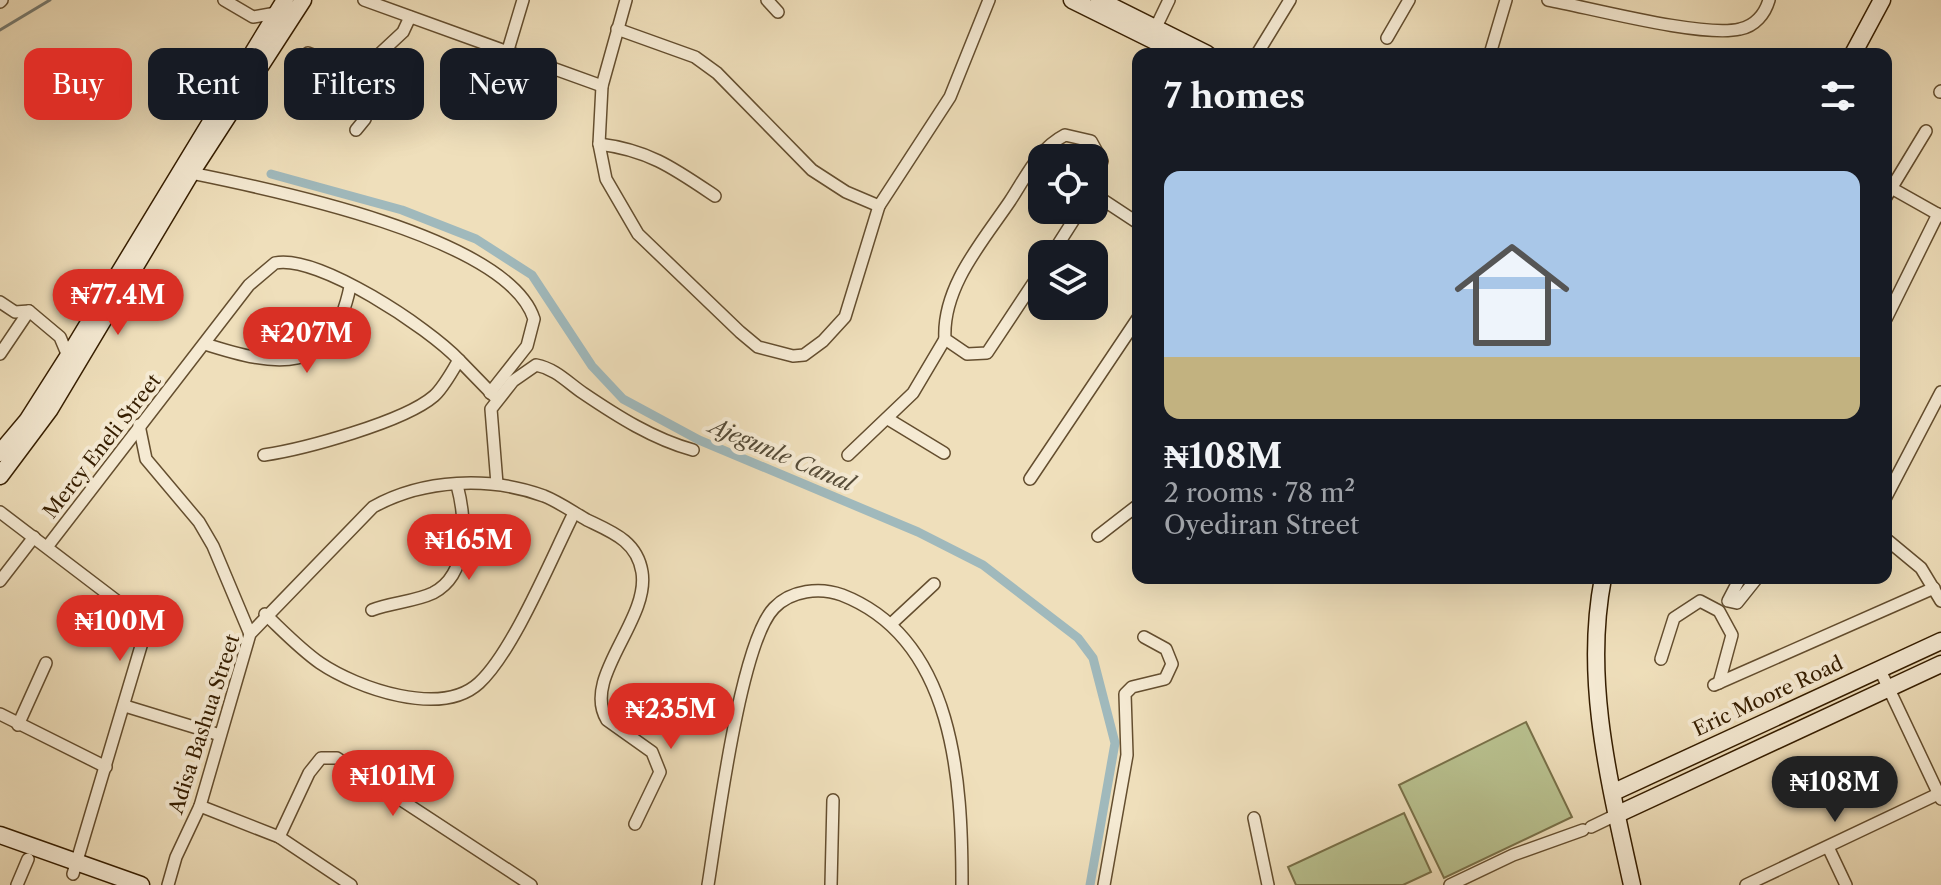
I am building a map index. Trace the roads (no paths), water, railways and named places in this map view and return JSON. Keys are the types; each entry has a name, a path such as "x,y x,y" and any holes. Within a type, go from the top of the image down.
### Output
{"street":[{"path":"224,0 253,17 260,39"},
{"path":"214,126 303,0"},
{"path":"509,48 523,0"},
{"path":"626,0 602,86 599,144 606,179 638,234 740,332 758,347 778,355 804,355 837,328 845,317 879,206 950,97 989,0"},
{"path":"767,0 778,12"},
{"path":"1072,0 1169,48"},
{"path":"1099,0 1196,48"},
{"path":"1156,27 1169,0"},
{"path":"1261,48 1290,0"},
{"path":"1387,38 1409,0"},
{"path":"1492,48 1506,0"},
{"path":"1548,0 1660,22 1732,31 1757,21 1769,0"},
{"path":"1856,48 1882,0"},
{"path":"372,1 502,48"},
{"path":"253,17 280,7"},
{"path":"0,476 50,409 280,7"},
{"path":"386,48 403,32 410,17"},
{"path":"617,29 695,57 717,73 812,170 836,187 879,206"},
{"path":"557,69 602,86"},
{"path":"356,130 364,120"},
{"path":"1892,182 1926,131"},
{"path":"1054,144 1065,135 1093,144"},
{"path":"599,144 634,149 652,156 715,196"},
{"path":"2,448 68,356 191,167"},
{"path":"191,167 310,198 381,221 490,269 519,291 534,319 527,346 494,396 491,409 497,484"},
{"path":"848,455 913,393 945,339 944,323 963,272 1028,173"},
{"path":"1892,192 1939,215 1892,307"},
{"path":"1108,203 1132,219"},
{"name":"Mercy Eneli Street","path":"47,547 249,285 275,263 300,263 413,322 459,360 494,396"},
{"path":"205,344 263,360 305,357 334,334 350,287"},
{"path":"945,339 967,354 987,353 1028,291"},
{"path":"0,302 15,312 29,311 60,337 68,356"},
{"path":"0,354 29,311"},
{"path":"1030,479 1132,327"},
{"path":"60,337 82,334"},
{"path":"527,346 536,365"},
{"path":"264,455 308,448 434,396 459,360"},
{"path":"494,396 536,365 550,368 582,392 657,438 693,450"},
{"path":"1892,486 1941,392"},
{"path":"888,419 944,453"},
{"path":"139,425 146,459 199,522 213,546 250,634"},
{"path":"119,453 146,459"},
{"name":"Adisa Bashua Street","path":"168,885 176,857 200,806 250,634 265,614 373,507 396,494 457,485 497,484 548,498 622,537 639,559 642,572 638,607 601,688 607,720 652,752 660,772 635,824"},
{"path":"372,610 424,596 449,582 455,570 465,518 457,485"},
{"path":"1098,536 1132,510"},
{"path":"0,512 134,614 142,626 143,648 74,868"},
{"path":"265,614 298,646 340,674 402,696 438,701 453,697 479,684 502,653 574,513"},
{"path":"0,581 34,537"},
{"path":"1892,544 1921,568 1941,601"},
{"path":"891,624 934,584"},
{"path":"1602,584 1594,671 1632,885"},
{"path":"1737,584 1728,601 1732,635 1716,684 1934,588"},
{"path":"1728,601 1737,603 1752,584"},
{"path":"708,885 740,704 758,637 773,608 790,596 813,590 835,592 861,602 891,624 922,662 942,710 960,792 962,885"},
{"path":"1661,659 1674,618 1700,601 1719,611 1732,635"},
{"path":"1104,885 1127,755 1125,694 1132,687 1165,679 1172,664 1166,649 1144,637"},
{"name":"Eric Moore Road","path":"1614,792 1941,641"},
{"path":"18,725 46,663"},
{"path":"1450,885 1513,855 1587,828 1941,664"},
{"path":"1746,885 1940,797 1885,688 1879,668"},
{"path":"125,706 220,735"},
{"path":"0,714 106,767"},
{"path":"279,837 309,773 321,758 337,758 531,885"},
{"path":"831,885 833,800"},
{"path":"200,806 279,837 351,885"},
{"path":"1254,818 1268,885"},
{"path":"0,835 108,885"},
{"path":"0,846 28,859 141,885"},
{"path":"1828,847 1846,885"},
{"path":"17,885 28,859"}],"waterway":[{"path":"0,30 50,0"},
{"name":"Ajegunle Canal","path":"271,174 402,210 476,239 532,275 592,366 623,399 699,440 918,532 983,565 1078,638 1093,658 1115,743 1090,885"}]}
